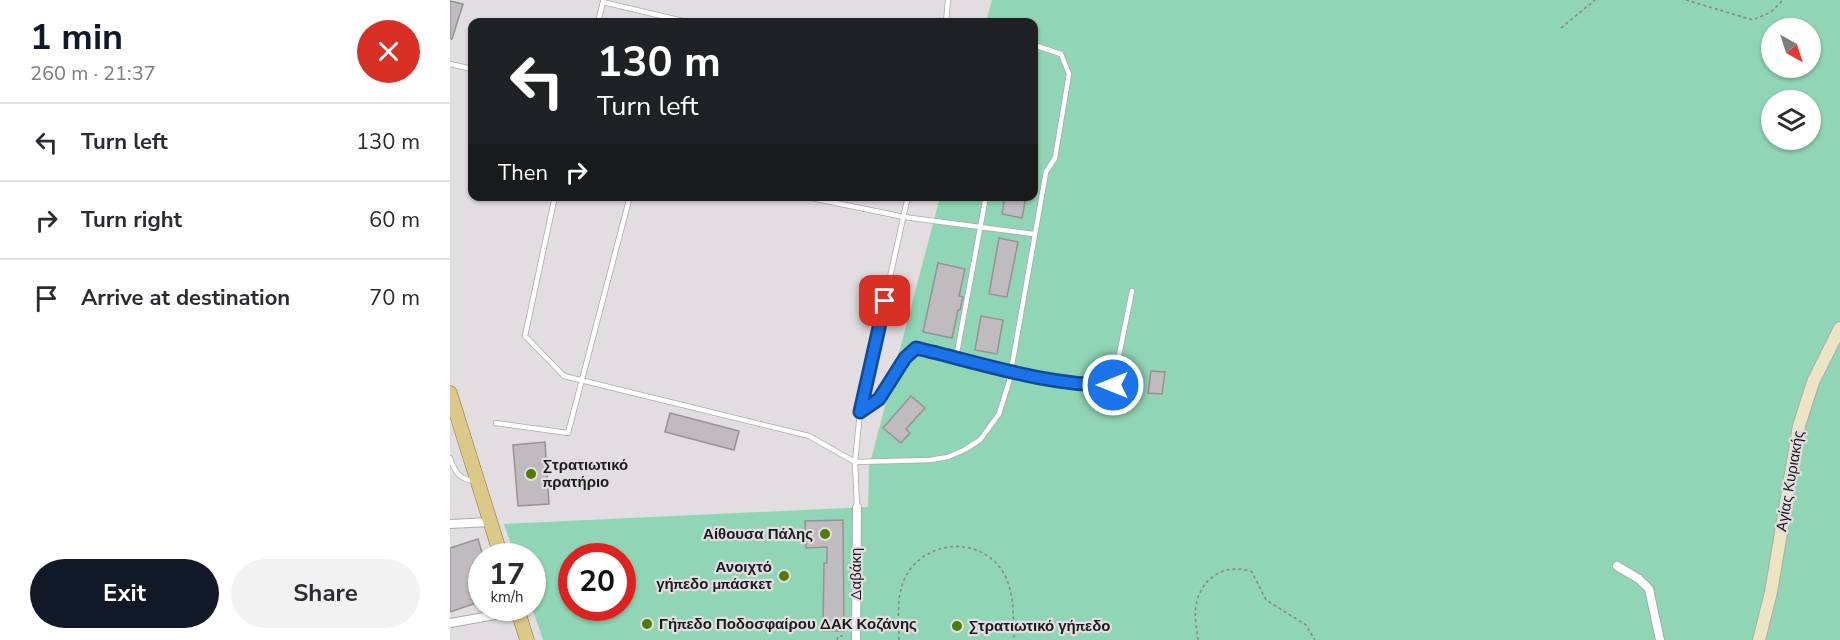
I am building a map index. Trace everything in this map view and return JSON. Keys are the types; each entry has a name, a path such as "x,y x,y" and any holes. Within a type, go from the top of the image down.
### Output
{"main road":[{"path":"450,393 454,419 497,543"},
{"path":"521,621 527,640"}],"street":[{"name":"Αγίας Κυριακής","path":"1759,640 1771,592 1799,426 1813,382 1840,328"},
{"name":"Δαβάκη","path":"856,640 857,507"},
{"path":"450,524 490,522"},
{"path":"1617,566 1639,579 1649,589 1660,640"},
{"path":"450,623 468,619"}],"lane":[{"path":"946,18 948,0"},
{"path":"599,18 601,1 671,18"},
{"path":"554,201 525,336 564,376 809,436 855,462 948,458 980,440 999,414 1010,372 1046,171 1055,158 1069,74 1061,54 1038,46"},
{"path":"450,64 468,68"},
{"path":"496,423 568,433 584,382 629,201"},
{"path":"826,201 904,217 1034,234"},
{"path":"857,507 855,462 860,412 907,201"},
{"path":"956,358 985,201"},
{"path":"860,412 879,399 905,358 916,348 1010,372 1086,385 1113,385 1132,291"},
{"path":"450,458 455,471 463,479 477,481"}],"path":[{"path":"1562,28 1595,0"},
{"path":"1686,0 1753,20 1771,12 1783,0"},
{"path":"899,640 898,602 905,579 917,562 935,550 955,546 986,556 1004,573 1012,601 1014,640"},
{"path":"1198,640 1196,606 1205,585 1213,575 1233,568 1252,572 1266,600 1306,625 1315,640"},
{"path":"837,640 837,636 844,636"}],"green space":[{"path":"992,0 1840,0 1840,640 543,640 536,621 546,621 546,543 511,543 504,524 868,507 869,467 939,201 1038,201 1038,18 987,18"}],"building":[{"path":"450,1 463,4 452,39 450,39"},
{"path":"1004,201 1025,201 1022,218 1002,214"},
{"path":"999,238 1018,242 1007,297 989,294"},
{"path":"938,263 965,269 959,296 963,297 952,338 923,332"},
{"path":"981,316 1003,320 997,354 975,350"},
{"path":"1151,371 1165,372 1162,394 1148,393"},
{"path":"911,396 925,408 906,429 910,433 901,443 883,428"},
{"path":"670,413 739,431 734,450 665,432"},
{"name":"Στρατιωτικό πρατήριο","path":"545,442 549,504 518,506 513,445"},
{"path":"843,520 844,631 823,631 824,563 827,563 827,547 806,548 805,521"},
{"path":"478,539 479,543 468,543 468,606 450,612 450,548"}],"place":[{"name":"Στρατιωτικό πρατήριο","path":"531,474"},
{"name":"Αίθουσα Πάλης","path":"825,534"},
{"name":"Ανοιχτό γήπεδο μπάσκετ","path":"784,576"},
{"name":"Γήπεδο Ποδοσφαίρου ΔΑΚ Κοζάνης","path":"647,624"},
{"name":"Στρατιωτικό γήπεδο","path":"957,626"}],"route":[{"path":"885,301 860,412 879,399 905,358 916,348 1010,372 1086,385 1113,385"}]}
